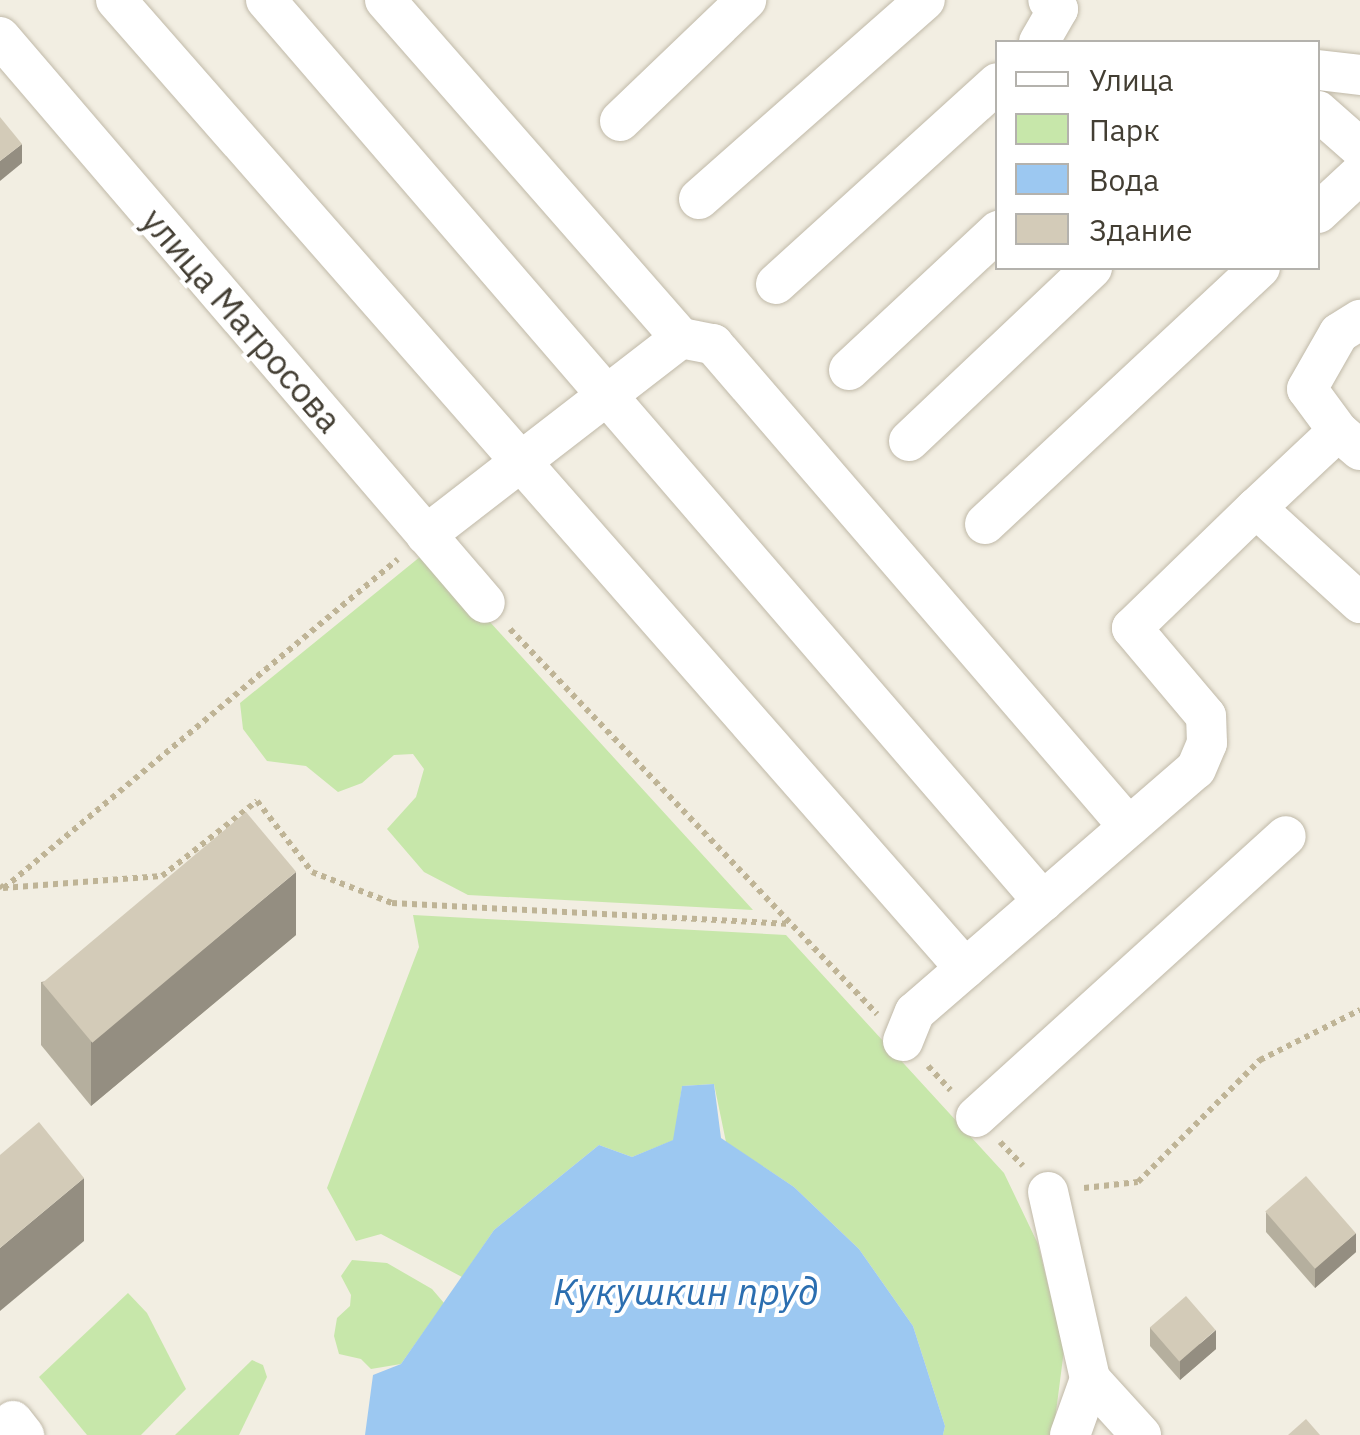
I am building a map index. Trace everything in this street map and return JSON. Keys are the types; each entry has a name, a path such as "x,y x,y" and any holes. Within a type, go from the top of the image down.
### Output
{"street":[{"path":"116,0 965,968"},
{"path":"266,0 1044,901"},
{"path":"384,0 681,338 713,344 1129,827"},
{"path":"620,121 746,0"},
{"path":"700,199 925,0"},
{"path":"1040,40 1058,10 1048,0"},
{"name":"улица Матросова","path":"0,37 484,603"},
{"path":"1320,70 1360,75"},
{"path":"776,284 995,85"},
{"path":"1320,113 1360,148"},
{"path":"1320,211 1360,174"},
{"path":"848,370 995,234"},
{"path":"909,441 1090,270"},
{"path":"985,524 1258,270"},
{"path":"903,1041 915,1012 1196,769 1207,743 1206,716 1132,628 1256,508 1349,441 1307,389 1339,333 1360,320"},
{"path":"426,535 681,338"},
{"path":"1256,508 1360,603"},
{"path":"976,1117 1286,836"},
{"path":"1048,1192 1090,1379 1130,1432"},
{"path":"1070,1435 1090,1379"}],"path":[{"path":"2,886 426,535"},
{"path":"484,603 1048,1192 1138,1182 1260,1060 1360,1010"},
{"path":"2,886 162,876 256,801 312,872 392,903 791,924"}],"green space":[{"path":"426,552 753,910 468,895 424,872 387,829 416,797 424,769 413,754 394,755 362,783 338,792 306,766 267,761 243,729 240,703"},
{"path":"413,915 786,935 1004,1173 1038,1244 1064,1350 1053,1435 943,1435 945,1426 913,1326 859,1249 794,1187 726,1142 714,1084 682,1086 674,1140 632,1157 599,1145 494,1230 462,1277 381,1234 356,1241 327,1188 419,947"},
{"path":"352,1260 387,1263 432,1289 444,1303 401,1364 371,1369 361,1359 339,1354 334,1336 337,1318 350,1306 351,1295 341,1276"},
{"path":"128,1293 147,1313 186,1389 141,1435 87,1435 39,1377"},
{"path":"252,1360 263,1365 267,1377 239,1435 175,1435"}],"water":[{"name":"Кукушкин пруд","path":"714,1084 721,1138 794,1187 859,1249 913,1326 945,1426 943,1435 365,1435 373,1375 401,1364 494,1230 599,1145 632,1157 673,1140 682,1086"}],"building":[{"path":"0,117 22,144 0,161"},
{"path":"246,812 296,872 92,1043 42,983"},
{"path":"39,1122 84,1178 0,1248 0,1155"},
{"path":"1306,1176 1356,1233 1315,1269 1265,1211"},
{"path":"1186,1296 1216,1330 1179,1361 1150,1327"},
{"path":"1306,1419 1320,1435 1288,1435"}]}
